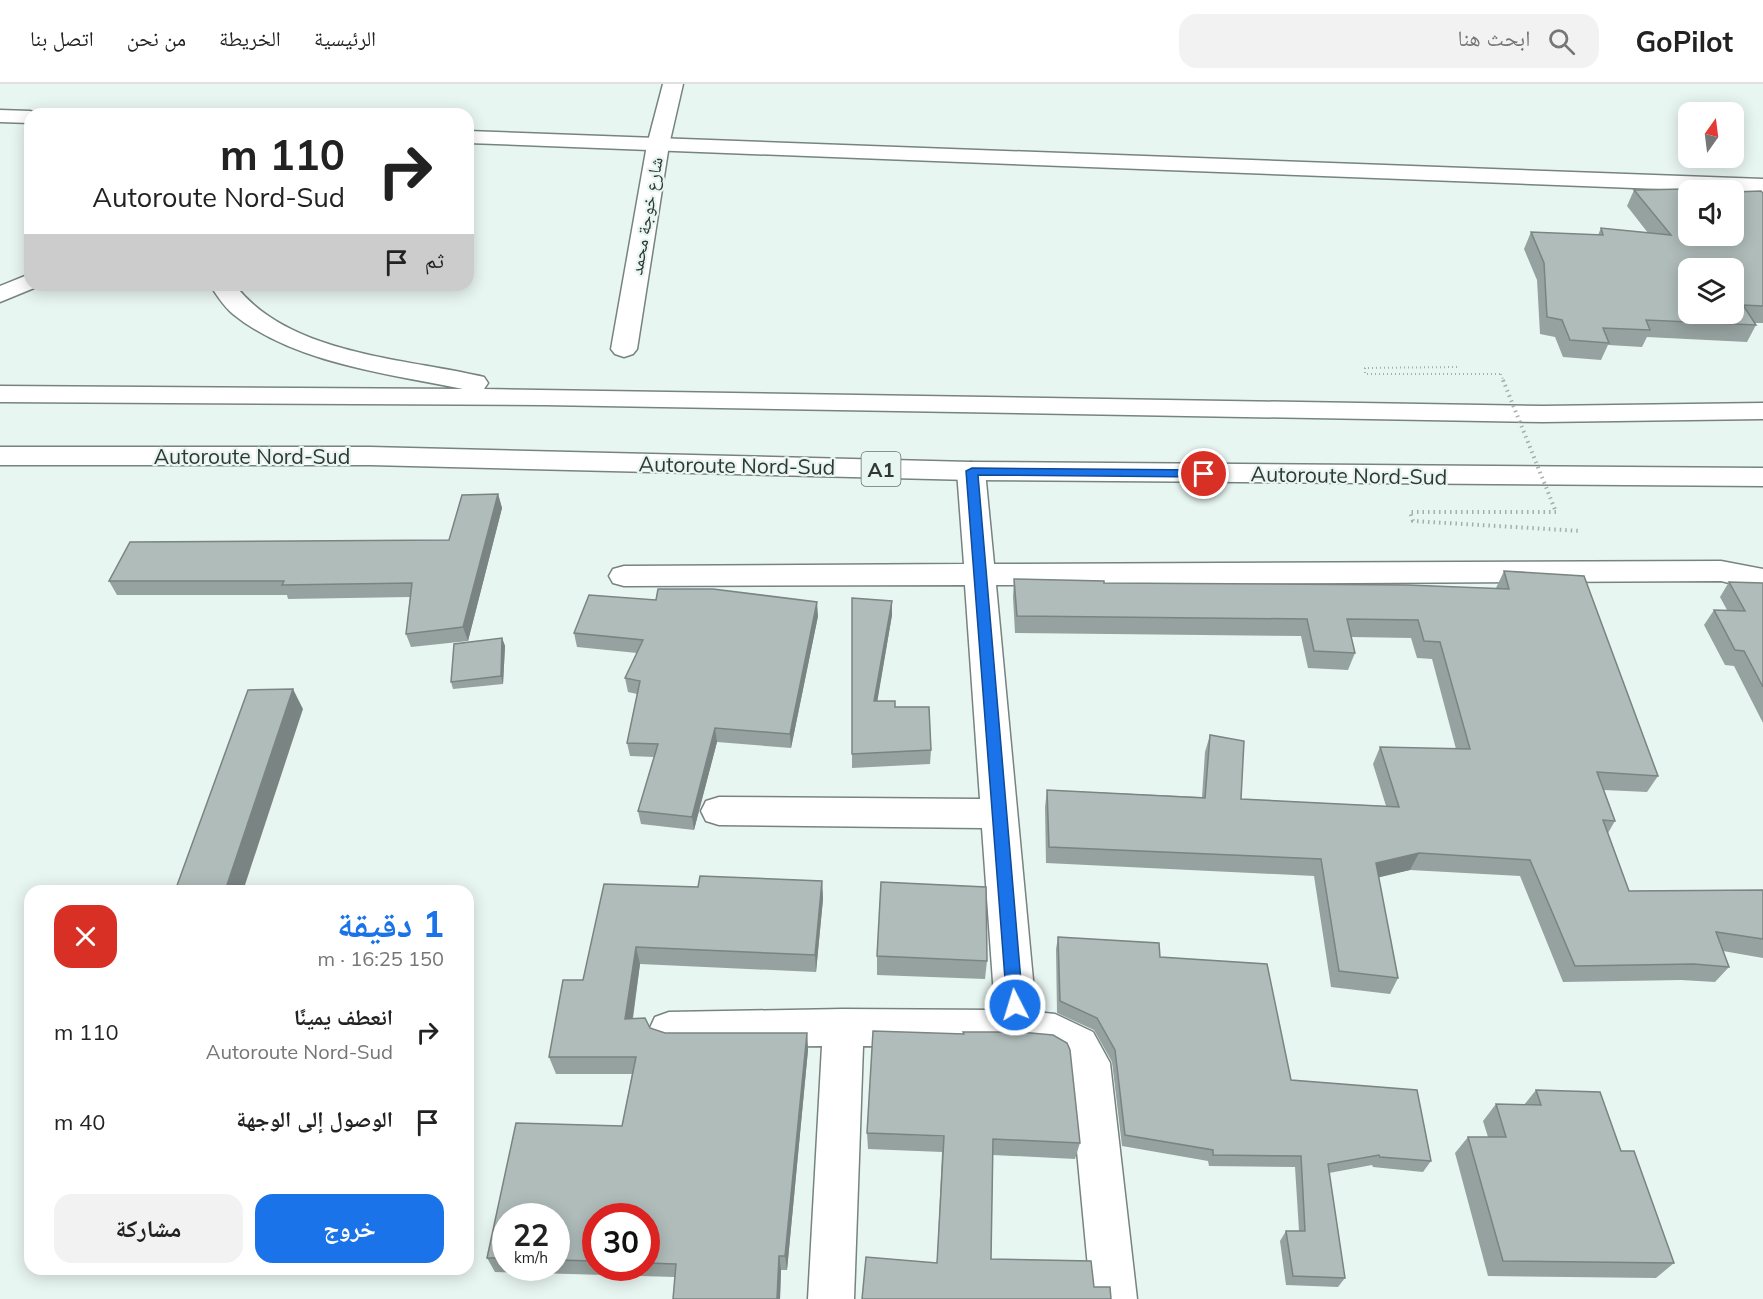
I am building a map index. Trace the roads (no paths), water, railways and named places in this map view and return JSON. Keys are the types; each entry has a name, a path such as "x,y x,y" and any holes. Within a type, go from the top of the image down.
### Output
{"main road":[{"name":"شارع خوجة محمد","path":"624,349 658,145 673,84"},
{"path":"0,116 24,117"},
{"path":"474,137 1763,186"},
{"path":"0,295 24,284"},
{"path":"227,291 249,316 288,338 357,358 544,397"},
{"path":"0,394 544,397 1543,414 1763,411"},
{"name":"Autoroute Nord-Sud","path":"0,456 370,456 972,471 1763,477"},
{"path":"972,471 1017,1029"},
{"path":"624,576 1721,571 1763,579"},
{"path":"719,811 1000,814"},
{"path":"831,1299 843,1027"},
{"path":"669,1030 843,1027 1017,1029 1055,1032 1079,1045 1089,1063 1114,1299"}]}
